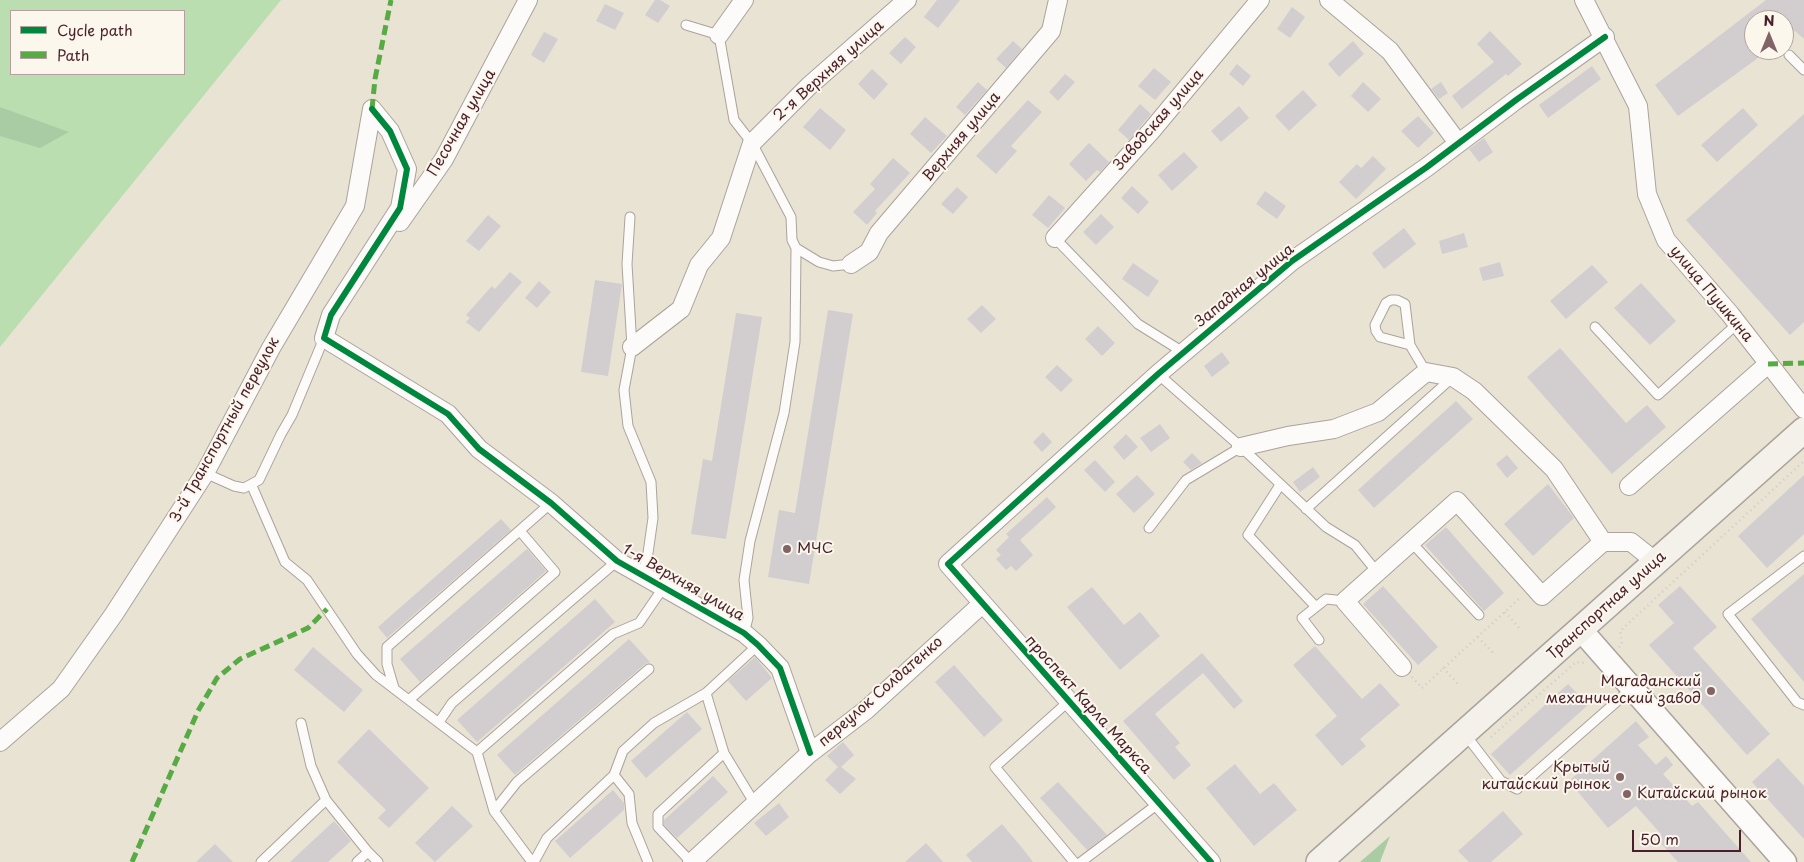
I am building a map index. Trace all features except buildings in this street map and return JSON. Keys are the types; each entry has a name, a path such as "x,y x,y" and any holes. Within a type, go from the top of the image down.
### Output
{"main road":[{"name":"Транспортная улица","path":"1319,862 1470,742 1581,630 1804,430"}],"street":[{"name":"Песочная улица","path":"382,235 400,222 444,159 528,0"},
{"path":"719,35 744,0"},
{"name":"2-я Верхняя улица","path":"752,142 809,86 907,0"},
{"name":"Верхняя улица","path":"851,264 869,252 879,232 1051,31 1058,0"},
{"name":"Заводская улица","path":"1055,238 1152,130 1260,0"},
{"path":"1329,0 1390,51 1458,143"},
{"name":"улица Пушкина","path":"1584,0 1605,37 1638,106 1647,194 1666,240 1737,324 1804,409"},
{"name":"Западная улица","path":"948,564 1183,352 1292,262 1605,37"},
{"name":"3-й Транспортный переулок","path":"0,742 61,689 114,614 205,473 271,348 355,206 372,109 390,131 407,168 400,208 382,235"},
{"path":"632,347 681,309 699,265 720,238 752,142"},
{"path":"324,338 331,315 382,235"},
{"name":"1-я Верхняя улица","path":"324,338 448,414 479,449 551,503 617,561 744,633 780,668 810,753"},
{"path":"1629,486 1768,364"},
{"path":"1241,447 1288,436 1334,430 1378,412 1426,372 1453,377 1474,391 1554,469 1603,542"},
{"path":"1402,667 1345,601 1458,501 1542,596 1603,542 1631,542 1656,562"},
{"name":"проспект Карла Маркса","path":"948,564 1211,862"},
{"name":"переулок Солдатенко","path":"691,862 810,753 866,710 982,604"},
{"path":"1581,630 1785,862"}],"lane":[{"path":"686,25 719,35 734,120 752,142 791,217 792,240 796,248 795,342 784,413 750,541 744,580 748,618 744,633"},
{"path":"1793,60 1804,70"},
{"path":"630,217 627,264 632,347 624,390 628,426 652,482 653,518 648,553 642,576"},
{"path":"1055,238 1138,324 1183,352"},
{"path":"796,248 819,262 833,266 851,264"},
{"path":"1410,345 1380,337 1376,332 1379,318 1386,303 1391,300 1397,300 1404,304 1410,345 1426,372"},
{"path":"1595,327 1658,395 1737,324"},
{"path":"205,473 234,486 252,486 264,472 280,434 292,415 324,338"},
{"path":"1158,374 1241,447 1326,527 1355,545 1377,572"},
{"path":"1306,509 1453,377"},
{"path":"1149,528 1186,480 1241,447"},
{"path":"1280,485 1248,535 1316,607"},
{"path":"252,486 285,562 307,580 357,654 376,675 410,699 476,752 494,811 533,862 547,838 614,776 623,751 654,723 706,693 758,645"},
{"path":"394,688 387,664 387,647 551,503"},
{"path":"410,699 555,572 520,531"},
{"path":"1412,542 1479,615"},
{"path":"1804,556 1728,614 1797,702 1804,705"},
{"path":"439,722 452,703 617,561"},
{"path":"476,752 613,634 638,623 663,588"},
{"path":"1319,640 1302,618 1326,599 1345,601"},
{"path":"494,811 517,782 649,669"},
{"path":"1470,742 1500,780 1517,789 1632,688"},
{"path":"706,693 724,753 755,804"},
{"path":"1069,701 995,767 1074,862"},
{"path":"301,723 311,766 326,800 378,862"},
{"path":"691,862 658,827 658,814 724,753"},
{"path":"614,776 629,794 632,823 648,862"},
{"path":"261,862 326,800"},
{"path":"1081,862 1159,803"},
{"path":"357,862 368,852"}],"path":[{"path":"1470,742 1576,662 1589,663 1605,658 1622,644 1620,630 1804,461"},
{"path":"1402,667 1422,688 1533,586"},
{"path":"1505,612 1520,629"},
{"path":"1478,637 1493,653"},
{"path":"1443,668 1458,684"}],"green space":[{"path":"0,0 281,0 0,347"},
{"path":"0,107 69,132 40,148 0,136"},
{"path":"1390,836 1380,862 1360,862"}],"marked path":[{"path":"372,109 375,79 391,0"},
{"path":"1768,364 1804,363"},
{"path":"132,862 198,711 217,678 240,659 308,628 327,609"}],"cycle path":[{"path":"1211,862 948,564 1158,374 1292,261 1427,167 1516,100 1605,37"},
{"path":"372,109 390,131 407,169 400,208 331,315 324,338 448,414 479,449 551,503 617,561 744,633 780,668 810,753"}],"place":[{"name":"МЧС","path":"787,549"},
{"name":"Магаданский механический завод","path":"1711,691"},
{"name":"Крытый китайский рынок","path":"1620,777"},
{"name":"Китайский рынок","path":"1627,794"}]}
